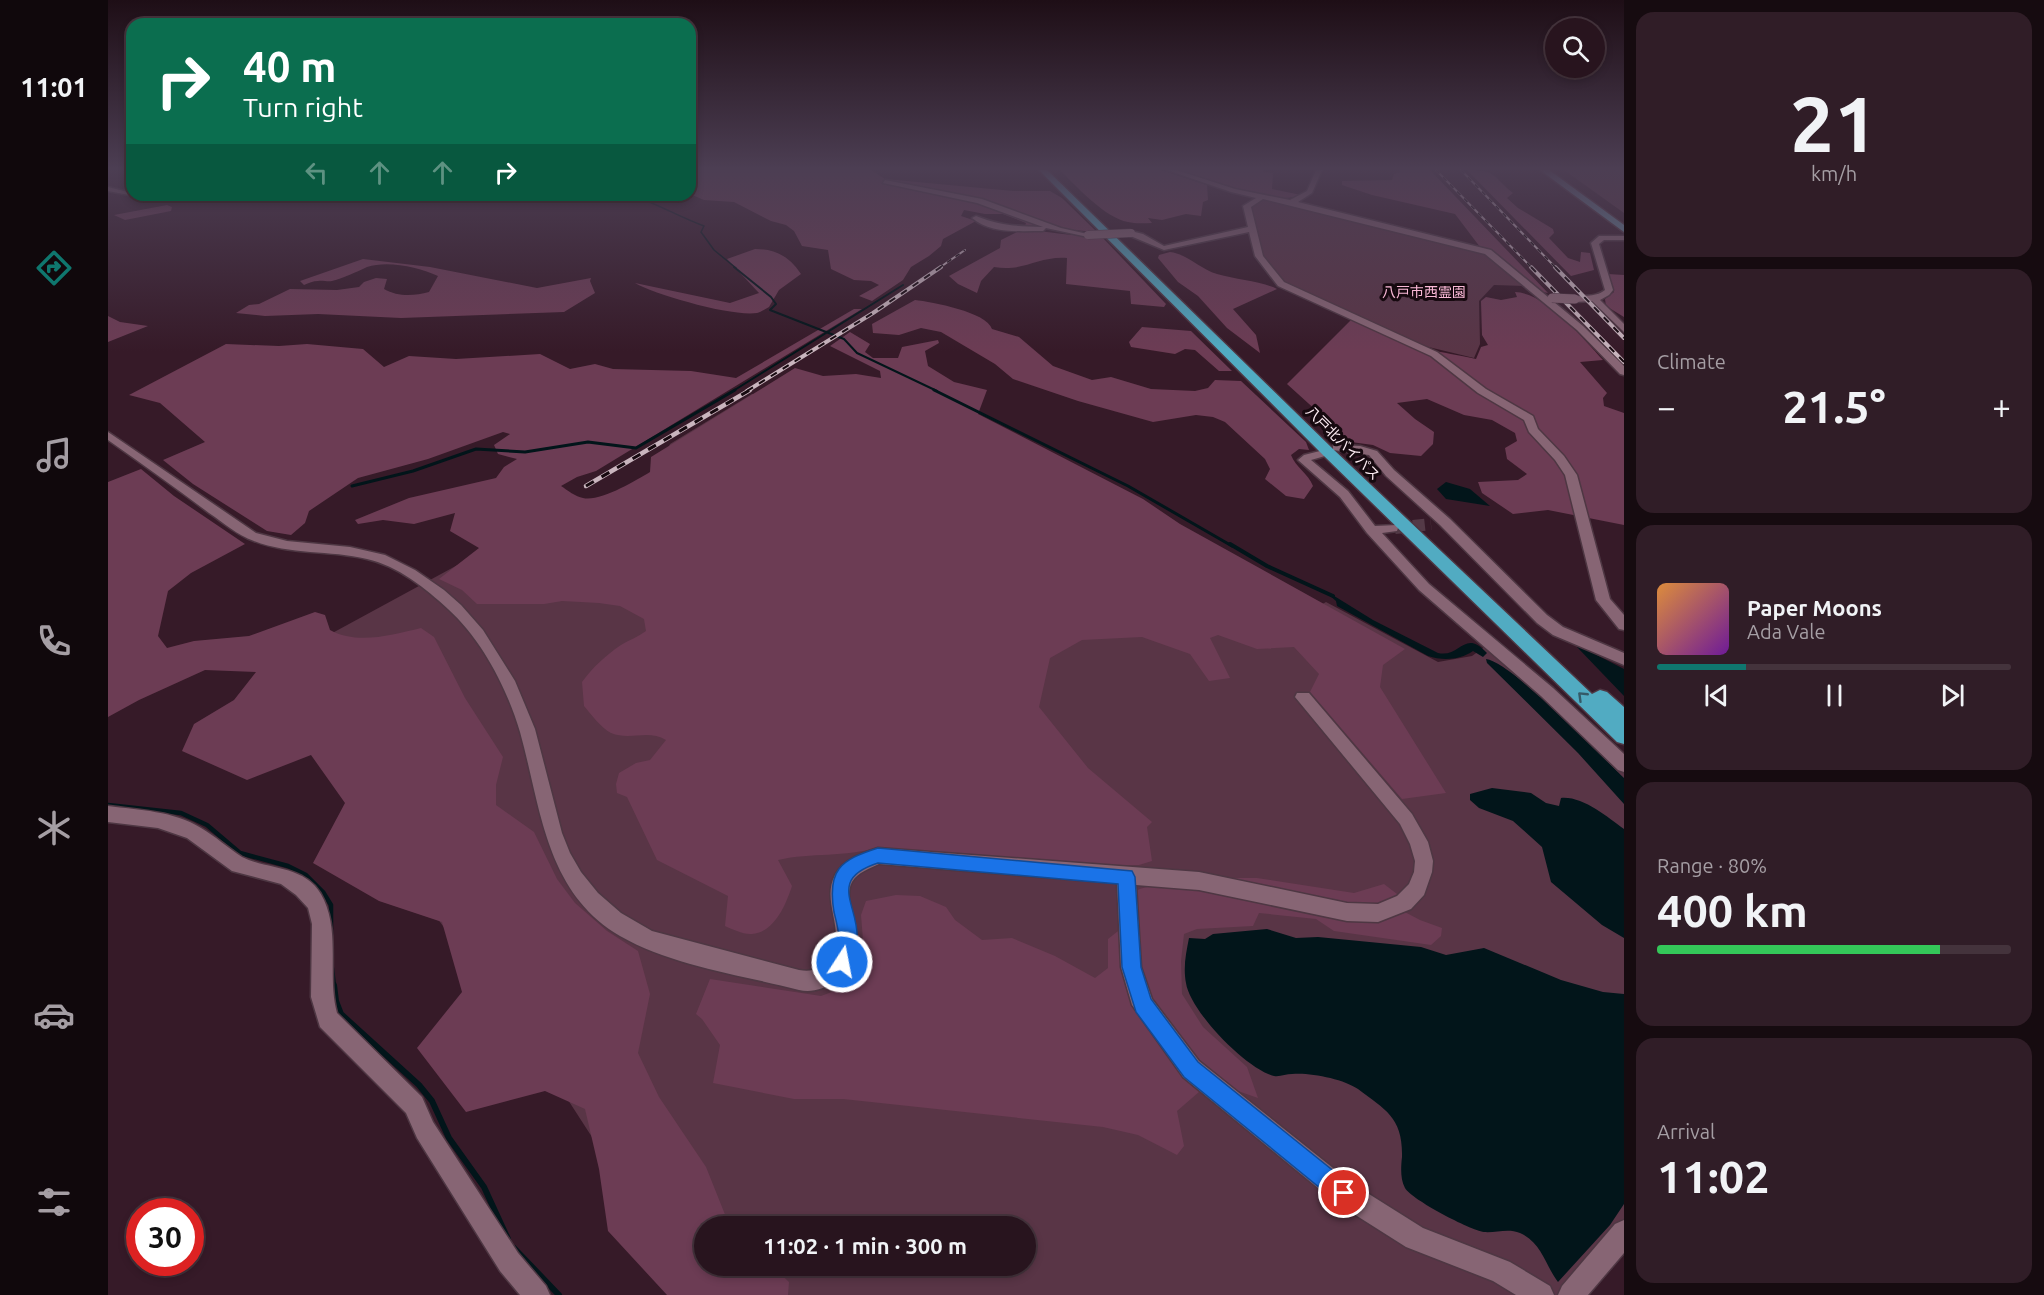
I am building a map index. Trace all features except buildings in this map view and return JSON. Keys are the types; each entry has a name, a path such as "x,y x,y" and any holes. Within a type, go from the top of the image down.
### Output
{"highway":[{"name":"八戸北バイパス","path":"1106,230 1333,450 1624,718"},
{"name":"八戸北バイパス","path":"1113,230 1624,736"}],"street":[{"path":"1049,230 1088,235 1131,233 1140,235 1154,246 1164,248 1245,230"},
{"path":"1063,230 1067,232"},
{"path":"1252,230 1259,256 1281,284 1434,354 1482,391 1529,418 1533,430 1560,458 1570,476 1603,600 1624,625"},
{"path":"1401,230 1488,252 1548,298 1624,372"},
{"path":"1548,298 1595,300 1607,294 1609,290 1596,253 1595,243 1602,238 1624,238"},
{"path":"1595,300 1624,329"},
{"path":"108,435 247,533 281,544 379,558 402,568 455,608 478,636 511,691 527,729 550,831 562,860 575,881 592,901 614,921 640,936 666,946 807,981 824,978 842,962 849,941 839,892 844,874 857,862 878,856 1199,881 1347,912 1378,913 1404,903 1417,889 1423,872 1424,861 1419,842 1406,819 1303,697"},
{"path":"1624,659 1558,631 1542,619 1438,523 1373,453 1360,449 1333,450 1304,460 1344,494 1372,530 1424,587 1547,692 1624,765"},
{"path":"1372,530 1392,528"},
{"path":"108,814 158,820 193,832 239,865 286,877 303,889 316,903 322,924 322,997 328,1019 414,1105 425,1130 509,1262 537,1295"},
{"path":"1126,877 1131,967 1143,1005 1191,1069 1344,1193 1414,1238 1502,1271 1541,1295"},
{"path":"1571,1295 1624,1233"}],"green space":[{"name":"八戸市西霊園","path":"1255,230 1392,230 1489,255 1525,286 1494,285 1479,301 1480,344 1474,358 1408,342 1376,324 1283,285 1262,257"},
{"path":"752,394 798,397 1294,620 1326,602 1438,662 1472,656 1490,643 1624,765 1624,1233 1571,1295 698,1295 654,1233 559,1086 427,904 314,643 577,500 587,504 655,481 670,444"}],"shaded area":[{"path":"959,230 943,239 941,246 911,267 903,280 872,301 859,296 879,285 871,281 854,280 831,269 828,250 802,246 794,231"},
{"path":"1020,230 1101,236 1166,304 1164,307 1131,304 1130,291 1066,284 1067,258 1048,259 1023,266 994,267 981,281 977,293 958,284 949,276 1000,248 1001,240"},
{"path":"1467,230 1488,230 1548,293 1543,292 1500,256 1480,247"},
{"path":"1526,230 1553,230 1554,233 1549,238 1568,258 1580,262 1581,252 1590,253 1594,270 1571,276"},
{"path":"755,249 782,255 801,274 779,290 769,307 757,313 731,312 695,304 635,283 730,303 759,293 727,259"},
{"path":"1170,252 1217,274 1277,289 1233,309 1256,335 1260,353 1227,328 1198,296 1178,282 1158,258 1159,255"},
{"path":"363,259 430,267 537,288 591,278 595,293 564,312 401,318 318,314 265,316 236,313 249,305 259,304 290,289 337,290 359,287 364,282 376,278 387,279 384,289 395,293 412,295 429,292 438,276 412,267 384,264 367,267 332,281 316,281 304,285 300,281"},
{"path":"1608,274 1624,275 1624,317 1606,306 1605,299 1614,292"},
{"path":"1515,292 1527,294 1551,308 1575,329 1603,360 1580,362 1607,393 1603,398 1604,406 1624,413 1624,525 1548,510 1513,514 1482,493 1478,482 1518,480 1527,474 1507,459 1505,448 1517,441 1515,433 1492,420 1464,415 1427,399 1397,403 1434,432 1433,444 1421,456 1390,453 1373,445 1351,442 1287,384 1351,320 1368,324 1401,342 1476,359 1481,347 1488,345 1482,335 1481,301 1486,297 1501,300 1517,297"},
{"path":"915,300 970,313 988,323 992,329 1019,337 1053,366 1092,380 1111,377 1151,389 1195,391 1208,388 1215,380 1241,381 1306,442 1309,450 1299,449 1291,455 1313,486 1304,499 1286,496 1265,479 1270,469 1265,459 1225,422 1213,417 1196,415 1153,422 1078,401 1013,379 995,364 941,332 921,328 899,335 873,333 872,324"},
{"path":"854,309 862,309 596,471 577,477 561,486 577,496 590,498 608,494 627,485 650,472 651,457 795,368 823,376 856,374 881,378 880,371 830,346 850,332 870,344 865,352 873,358 898,358 902,347 938,340 939,343 925,351 928,366 954,382 987,390 978,414 1143,499 1180,524 1405,649 1383,665 1380,687 1446,793 1402,799 1310,692 1319,674 1294,647 1257,649 1218,635 1210,638 1230,678 1209,681 1190,654 1142,637 1082,640 1050,658 1039,707 1088,768 1152,822 1147,827 1152,861 1139,865 1110,866 879,847 853,853 778,860 792,886 786,901 778,916 767,928 752,934 742,933 725,926 728,896 657,860 627,797 617,793 616,784 619,773 636,763 650,760 666,740 652,735 625,736 611,733 584,706 582,682 610,653 646,631 644,619 620,606 599,603 562,601 544,604 477,604 462,590 439,579 479,548 450,531 455,513 414,524 383,520 358,524 355,520 409,498 496,478 504,467 517,459 498,454 494,445 510,434 503,432 428,459 358,478 309,511 305,523 291,535 267,531 193,484 163,460 205,442 160,403 129,395 226,344 279,346 307,344 363,349 384,367 409,356 456,359 540,354 570,369 595,364 613,369 691,371 736,378"},
{"path":"108,316 120,322 148,326 108,342"},
{"path":"1142,327 1191,331 1232,371 1219,371 1195,350 1185,349 1175,354 1131,347 1129,342"},
{"path":"141,469 174,496 245,544 191,573 168,591 158,636 167,648 194,641 249,636 315,612 325,615 330,630 340,635 375,637 421,628 434,637 465,698 503,757 496,785 496,805 534,832 557,879 575,903 607,931 638,951 650,994 638,1053 659,1097 706,1167 726,1216 694,1216 694,1276 783,1276 789,1282 788,1295 667,1295 608,1231 599,1169 585,1109 545,1091 466,1112 417,1048 462,992 442,922 379,901 313,863 345,803 311,755 247,780 182,751 194,724 234,700 256,672 205,670 108,717 108,482"},
{"path":"1446,482 1470,489 1490,506 1446,499 1437,489"},
{"path":"1331,594 1373,620 1438,653 1452,652 1467,643 1473,643 1487,653 1483,657 1473,651 1451,659 1428,656 1337,606 1336,601 1329,595"},
{"path":"1577,645 1624,669 1624,696 1577,647"},
{"path":"1486,659 1498,664 1535,692 1624,778 1624,804 1578,753 1487,663"},
{"path":"1492,788 1531,793 1546,803 1559,806 1561,798 1578,800 1624,829 1624,938 1602,925 1551,882 1542,847 1522,829 1513,821 1479,808 1470,800 1470,794"},
{"path":"1233,878 1257,878 1354,893 1384,884 1397,894 1401,910 1442,928 1441,936 1431,945 1334,931 1316,919 1259,913 1253,926 1197,929 1184,934 1181,961 1182,994 1203,1027 1247,1067 1258,1098 1214,1079 1177,1111 1184,1146 1177,1155 1138,1135 1103,1127 843,1099 794,1099 713,1083 720,1045 696,1014 710,979 821,996 845,987 865,965 861,915 866,901 896,895 920,896 946,907 955,920 982,940 1012,938 1055,956 1095,978 1108,968 1108,939 1132,920 1134,892 1143,888 1166,885 1225,894"},
{"path":"1267,929 1296,938 1318,937 1421,947 1446,955 1484,948 1561,980 1603,992 1624,994 1624,1204 1610,1225 1558,1282 1538,1248 1527,1237 1511,1231 1477,1230 1442,1214 1410,1193 1402,1181 1402,1144 1396,1124 1384,1109 1368,1096 1352,1085 1326,1077 1308,1074 1274,1076 1262,1071 1235,1051 1208,1023 1190,995 1186,983 1185,966 1189,938 1205,939 1213,934"}],"waterway":[{"path":"702,230 714,250 736,268"},
{"path":"734,267 771,297 776,304 770,310 827,332"},
{"path":"827,332 903,285"},
{"path":"733,391 827,332"},
{"path":"827,332 844,339 857,353 937,391"},
{"path":"352,486 413,471 476,449 525,452 588,442 636,448 735,390"},
{"path":"934,390 1128,486 1232,546"},
{"path":"1230,544 1267,566 1333,596"},
{"path":"108,805 181,813 207,825 240,853 288,866 306,875 323,892 331,905 331,934"},
{"path":"332,968 334,987"},
{"path":"334,985 336,1001 341,1014 419,1085 432,1101 449,1138 484,1187 508,1239"},
{"path":"514,1248 559,1295"}],"tunnel":[{"path":"1395,528 1431,524"}],"railway":[{"path":"1495,230 1532,268"},
{"path":"1520,230 1556,268"},
{"path":"939,268 965,250"},
{"path":"747,391 873,313 941,267"},
{"path":"1531,267 1624,362"},
{"path":"1555,267 1624,338"},
{"path":"586,486 750,390"}],"route":[{"path":"842,962 849,941 839,892 844,874 857,862 878,856 1126,877 1131,967 1143,1005 1191,1069 1248,1118 1344,1193"}]}
